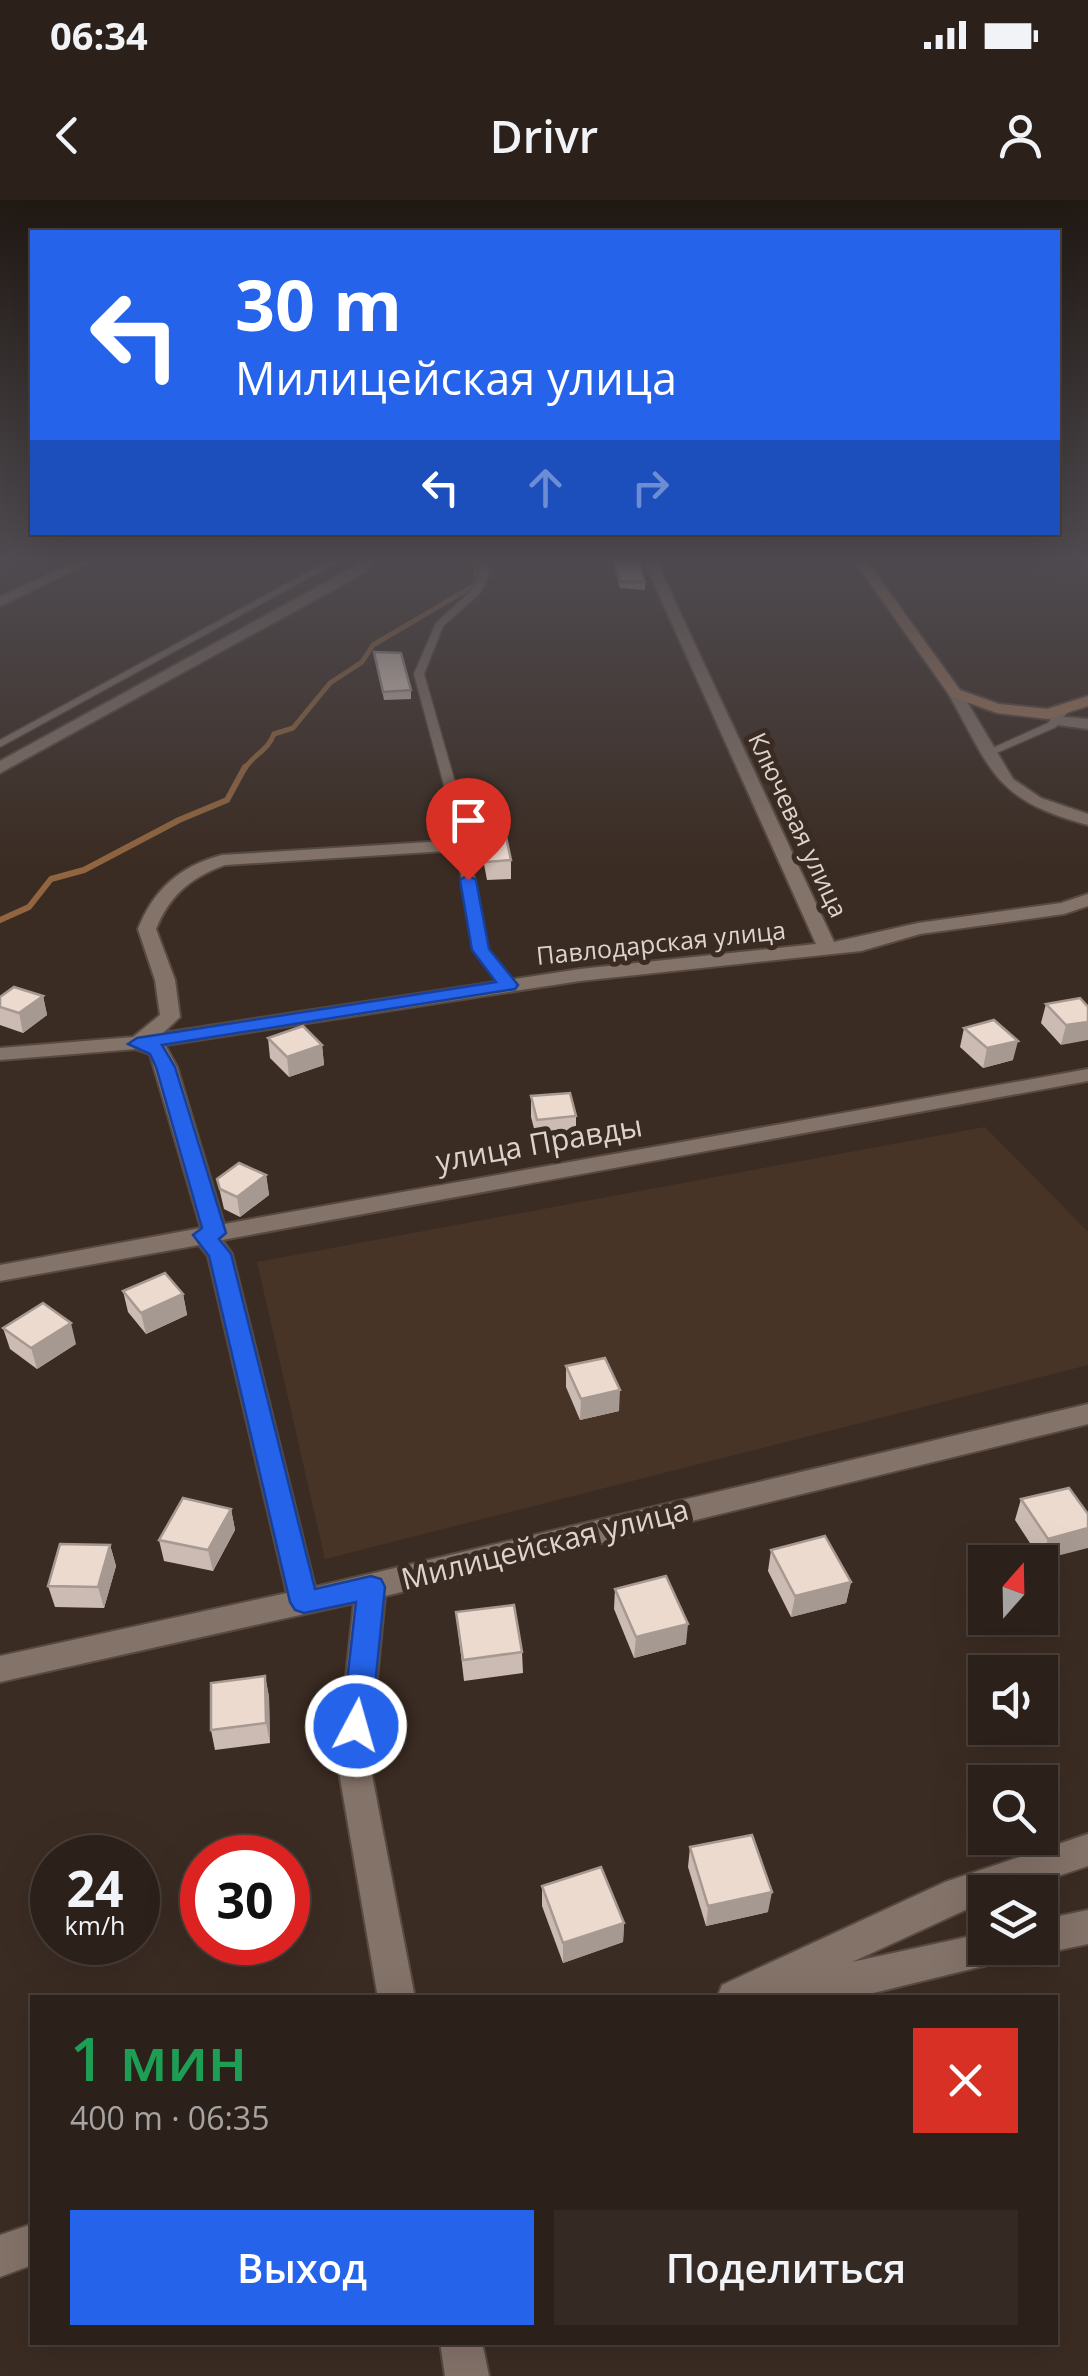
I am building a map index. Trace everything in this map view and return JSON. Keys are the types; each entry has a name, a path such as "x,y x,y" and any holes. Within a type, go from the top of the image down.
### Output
{"street":[{"path":"0,768 194,661"},
{"name":"Ключевая улица","path":"695,661 828,949"},
{"path":"932,661 1007,782 1036,802 1088,820"},
{"path":"955,693 997,708 1088,724"},
{"path":"1059,716 1088,701"},
{"path":"137,1044 170,1017 165,980 147,929 166,890 186,873 222,860 462,846"},
{"name":"Павлодарская улица","path":"0,1054 137,1044 508,985 828,949 918,929 1064,908 1088,900"},
{"path":"137,1044 158,1050 166,1067 209,1234 220,1254 304,1602"},
{"name":"улица Правды","path":"0,1273 1088,1074"},
{"name":"Милицейская улица","path":"0,1668 371,1587 1088,1414"},
{"path":"371,1587 352,1760 396,1995"},
{"path":"742,1995 957,1894 1088,1850"},
{"path":"1058,1934 1088,1927"},
{"path":"783,1995 968,1954"},
{"path":"0,2256 30,2246"},
{"path":"462,2345 467,2376"}],"lane":[{"path":"0,744 153,661"},
{"path":"424,661 419,674 454,800 481,950 508,985"},
{"path":"990,752 1059,716"}],"shaded area":[{"path":"985,1127 1088,1232 1088,1365 325,1559 257,1262"}],"building":[{"path":"376,661 403,661 411,690 383,692"},
{"path":"502,819 511,860 487,862 478,820"},
{"path":"14,987 43,996 19,1013 0,1007 0,997"},
{"path":"1080,998 1088,1007 1088,1022 1066,1025 1046,1004"},
{"path":"994,1020 1018,1041 987,1048 964,1028"},
{"path":"303,1026 322,1045 287,1057 268,1038"},
{"path":"570,1093 576,1116 537,1120 531,1096"},
{"path":"239,1163 266,1175 237,1197 220,1189 217,1179"},
{"path":"165,1273 183,1294 141,1313 123,1291"},
{"path":"43,1303 71,1323 31,1348 3,1328"},
{"path":"605,1358 620,1390 581,1399 566,1366"},
{"path":"1069,1488 1088,1514 1088,1528 1048,1539 1021,1499"},
{"path":"183,1498 231,1509 208,1550 159,1540"},
{"path":"825,1536 851,1582 795,1596 771,1550"},
{"path":"60,1544 110,1545 98,1587 48,1586"},
{"path":"666,1576 688,1624 636,1637 615,1589"},
{"path":"514,1605 522,1652 463,1660 456,1612"},
{"path":"265,1676 266,1723 211,1730 211,1683"},
{"path":"752,1835 772,1892 708,1906 690,1847"},
{"path":"601,1867 624,1923 563,1943 542,1886"}],"waterway":[{"path":"244,770 274,734 293,728 330,683 363,661"},
{"path":"0,920 29,907 51,879 84,870 179,820 227,800 245,767"}],"route":[{"path":"356,1726 371,1587 304,1602 220,1254 204,1235 215,1233 166,1067 158,1050 137,1044 508,985 481,950 468,880"}]}
